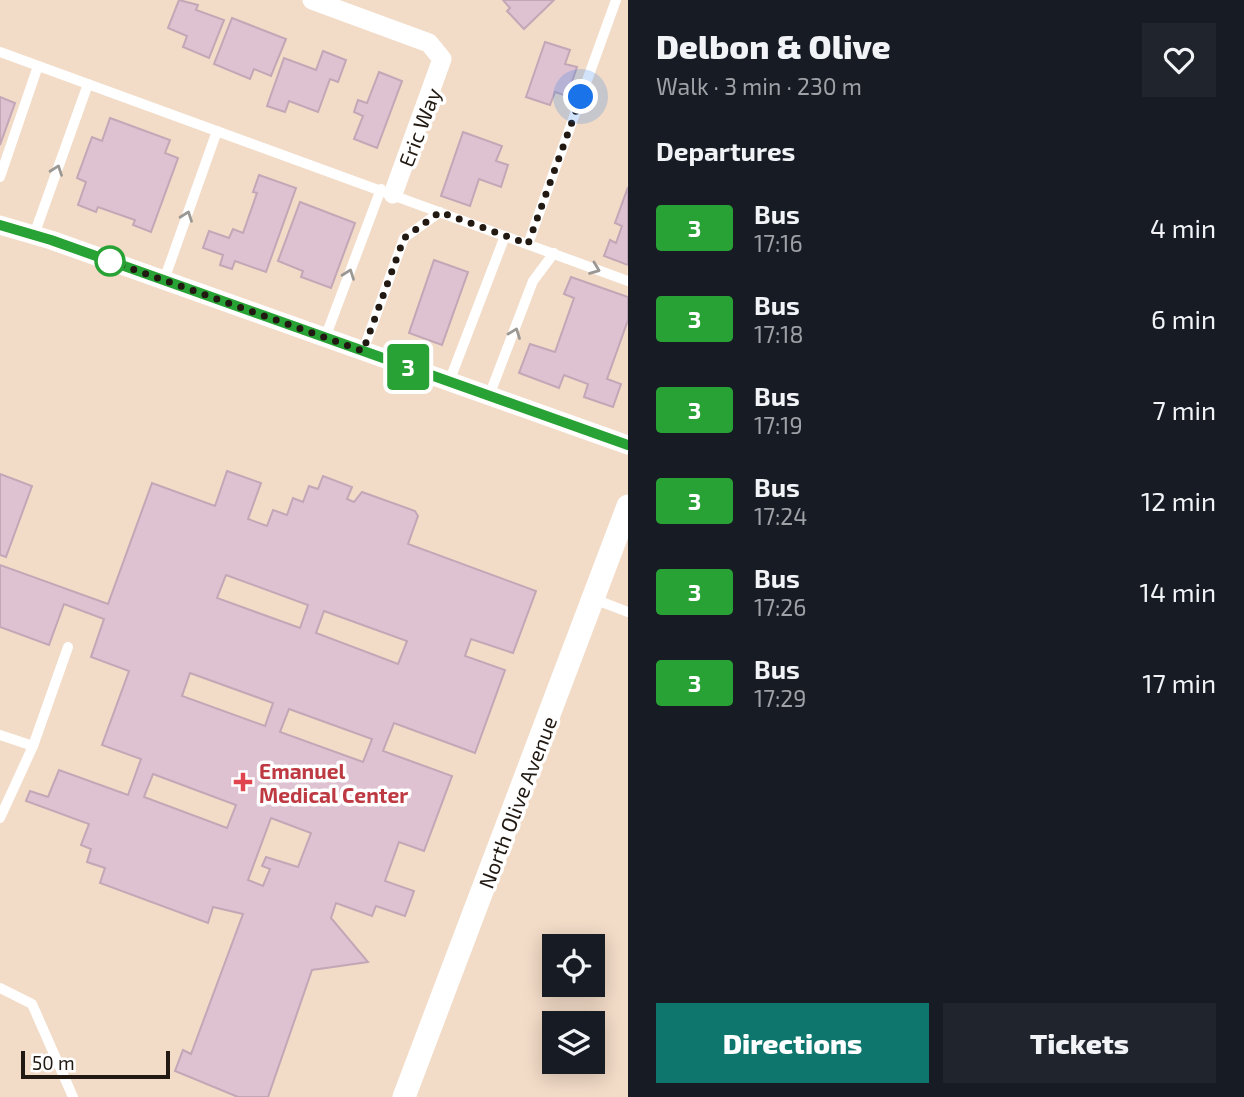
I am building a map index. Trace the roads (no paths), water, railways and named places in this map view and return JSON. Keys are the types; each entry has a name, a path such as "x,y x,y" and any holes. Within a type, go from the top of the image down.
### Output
{"street":[{"name":"Eric Way","path":"312,0 429,43 443,59 387,192"},
{"path":"0,225 34,234 628,445"},
{"name":"North Olive Avenue","path":"404,1097 628,506"}],"lane":[{"path":"528,244 616,0"},
{"path":"0,52 628,281"},
{"path":"0,177 38,66"},
{"path":"34,234 88,84"},
{"path":"163,280 217,131"},
{"path":"325,338 387,192"},
{"path":"363,351 404,238 440,212"},
{"path":"449,382 505,236"},
{"path":"489,396 533,281 554,253"},
{"path":"593,598 628,612"},
{"path":"0,818 33,746 68,647"},
{"path":"0,735 33,746"},
{"path":"0,988 32,1004 73,1097"}],"place":[{"name":"Emanuel Medical Center","path":"243,782"}]}
